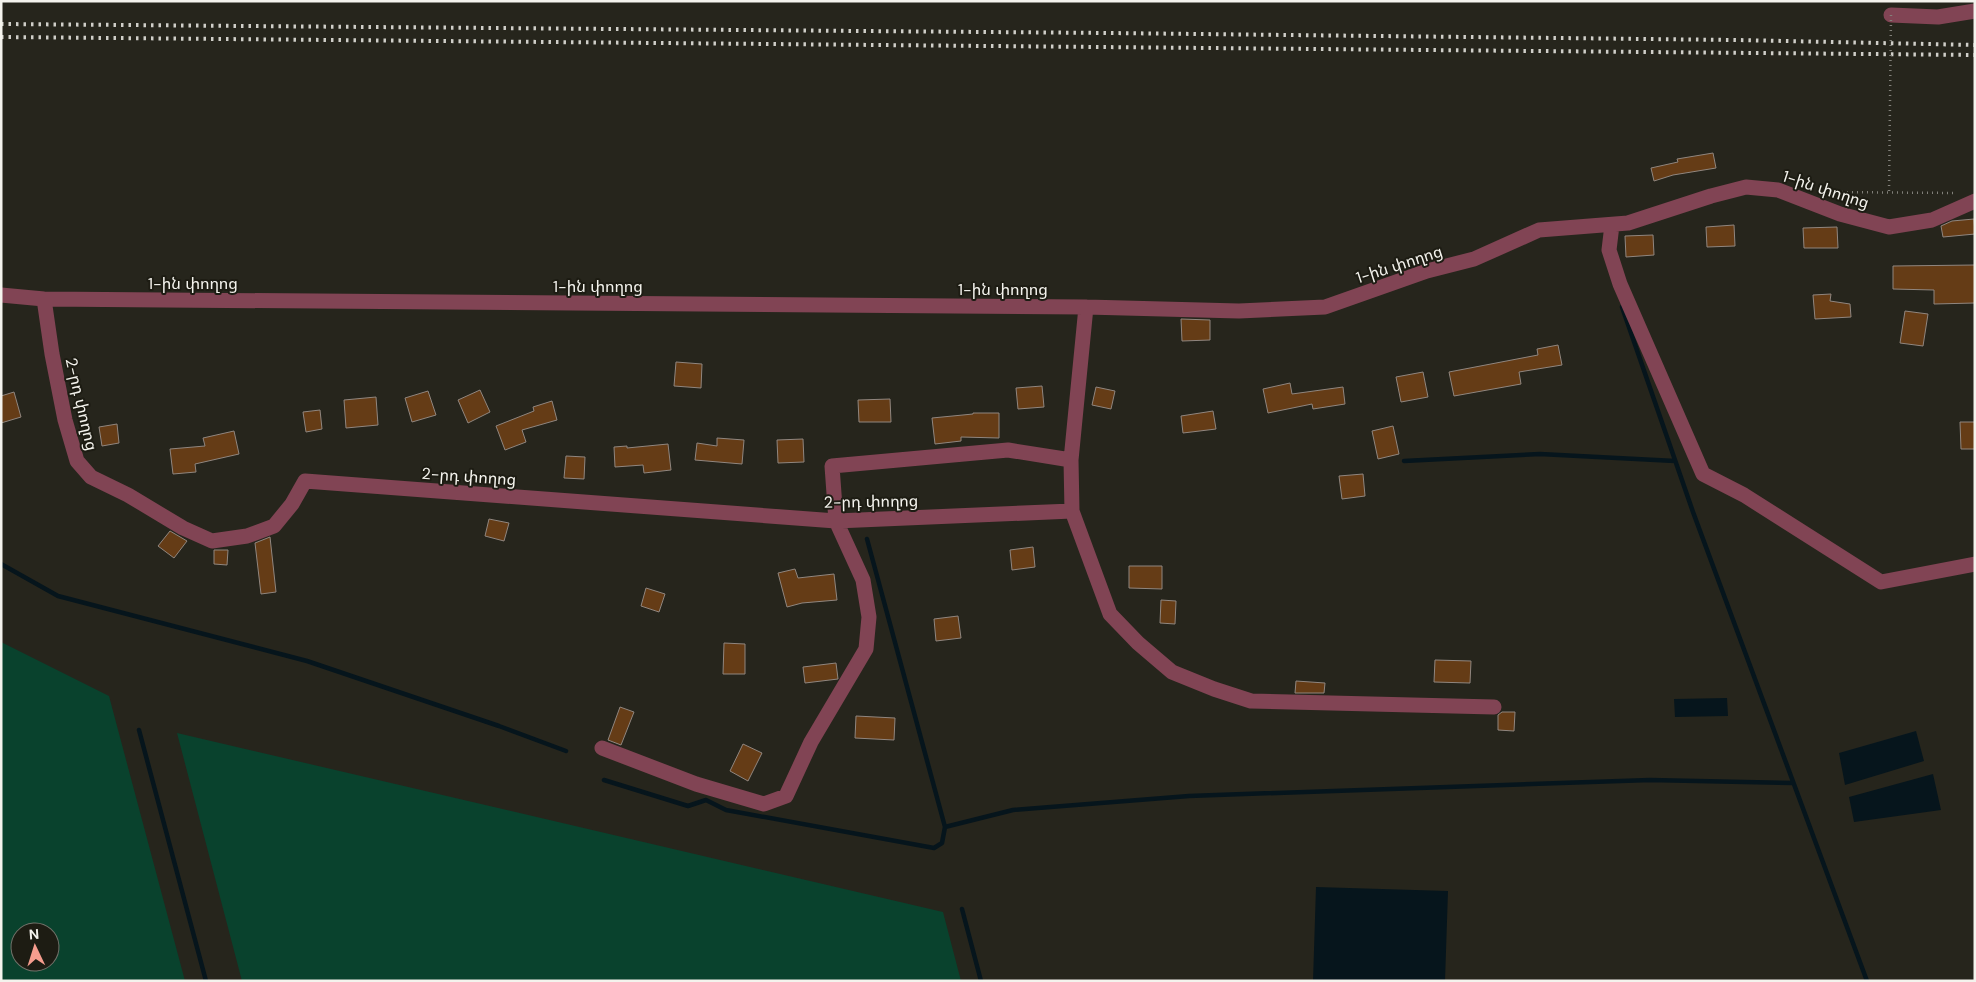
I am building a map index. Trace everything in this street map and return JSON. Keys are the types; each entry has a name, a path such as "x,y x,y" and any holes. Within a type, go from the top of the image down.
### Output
{"street":[{"path":"1891,14 1938,17 1975,11"},
{"name":"1-ին փողոց","path":"1,295 44,299 1086,307 1239,311 1325,306 1428,271 1474,260 1538,230 1628,223 1711,196 1746,187 1778,190 1840,214 1889,227 1932,220 1974,201"},
{"path":"1612,224 1609,250 1620,284 1703,474 1744,495 1882,582 1975,564"},
{"name":"2-րդ փողոց","path":"44,299 65,420 77,461 91,478 128,495 183,528 212,542 247,536 274,526 292,504 305,481 836,521 1072,511"},
{"path":"1086,307 1072,460 1072,511 1110,614 1138,643 1172,672 1214,689 1252,701 1494,707"},
{"path":"602,748 696,784 764,804 786,796 811,742 866,649 870,617 863,580 836,521 832,466 1008,450 1072,460"}],"path":[{"path":"1889,191 1891,14"},
{"path":"1806,200 1811,192 1889,191 1968,194 1974,201"}],"green space":[{"path":"1,642 109,696 185,981 1,981"},
{"path":"177,733 943,912 961,981 242,981"}],"shaded area":[{"path":"1727,698 1728,716 1675,717 1674,699"},
{"path":"1916,731 1924,761 1845,785 1839,753"},
{"path":"1933,774 1941,810 1854,822 1849,797"},
{"path":"1316,887 1448,891 1445,981 1313,981"}],"building":[{"path":"1713,153 1716,168 1673,175 1654,181 1651,168 1678,162 1677,159"},
{"path":"1974,219 1975,234 1943,237 1941,226 1952,221"},
{"path":"1734,225 1735,246 1707,247 1706,227"},
{"path":"1837,227 1838,248 1804,248 1803,228"},
{"path":"1653,235 1654,255 1626,257 1625,236"},
{"path":"1975,265 1975,303 1934,304 1934,290 1893,289 1893,266"},
{"path":"1831,294 1830,301 1850,304 1851,317 1815,319 1813,295"},
{"path":"1905,311 1928,314 1923,346 1900,343"},
{"path":"1181,319 1210,320 1210,340 1182,341"},
{"path":"1558,345 1562,365 1519,372 1521,384 1454,396 1449,372 1538,355 1537,349"},
{"path":"676,362 702,364 701,388 674,386"},
{"path":"1423,372 1428,397 1401,402 1396,377"},
{"path":"1290,383 1292,394 1343,387 1345,404 1313,409 1312,404 1268,413 1263,389"},
{"path":"1042,386 1044,407 1018,409 1016,388"},
{"path":"1096,387 1115,391 1111,409 1092,405"},
{"path":"480,390 490,412 468,423 458,400"},
{"path":"428,391 436,415 412,422 405,398"},
{"path":"14,392 21,417 1,423 1,396"},
{"path":"376,397 378,425 346,428 344,400"},
{"path":"890,399 891,422 859,422 858,400"},
{"path":"552,401 557,420 522,430 526,442 505,450 496,426 534,411 533,407"},
{"path":"320,410 322,429 306,432 303,412"},
{"path":"1213,411 1216,429 1183,433 1181,416"},
{"path":"973,413 999,413 999,438 961,437 961,441 935,444 932,418"},
{"path":"1960,422 1975,422 1975,449 1961,449"},
{"path":"117,424 119,443 102,446 99,427"},
{"path":"1393,426 1399,454 1378,459 1372,431"},
{"path":"234,431 239,454 195,464 196,472 173,474 170,449 205,446 203,438"},
{"path":"717,438 744,440 742,464 695,460 697,443 717,446"},
{"path":"803,439 804,462 778,463 777,440"},
{"path":"668,444 671,470 644,473 643,465 615,467 614,447 627,446 627,448"},
{"path":"566,456 585,457 584,479 564,478"},
{"path":"1363,474 1365,496 1342,499 1339,476"},
{"path":"489,519 509,523 504,541 485,536"},
{"path":"170,531 187,541 174,558 158,546"},
{"path":"270,537 276,592 261,594 255,543"},
{"path":"1033,547 1035,567 1012,570 1010,550"},
{"path":"214,550 228,550 227,565 214,564"},
{"path":"1129,566 1162,566 1162,589 1129,588"},
{"path":"795,569 798,578 834,574 837,600 802,603 787,607 778,573"},
{"path":"646,588 665,594 659,612 641,606"},
{"path":"1161,600 1176,601 1175,624 1160,623"},
{"path":"958,616 961,638 936,641 934,619"},
{"path":"724,643 745,644 745,674 723,674"},
{"path":"1435,660 1471,661 1470,683 1434,682"},
{"path":"836,663 838,679 805,683 803,667"},
{"path":"1296,681 1325,683 1324,693 1295,693"},
{"path":"620,707 634,712 621,745 608,740"},
{"path":"1502,712 1515,712 1514,731 1498,730 1498,715"},
{"path":"856,716 895,718 894,740 855,738"},
{"path":"743,744 762,753 748,781 730,771"}],"waterway":[{"path":"1622,307 1693,512 1867,981"},
{"path":"1404,461 1540,454 1675,461"},
{"path":"604,780 688,806 706,800 726,810 934,848 942,843 945,827 867,539"},
{"path":"1,564 58,596 307,661 499,726 566,751"},
{"path":"139,730 206,981"},
{"path":"945,827 1013,810 1189,796 1650,780 1793,783"},
{"path":"962,909 981,981"}],"railway":[{"path":"1,24 1108,33 1737,40 1975,45"},
{"path":"1,37 1975,55"}]}
